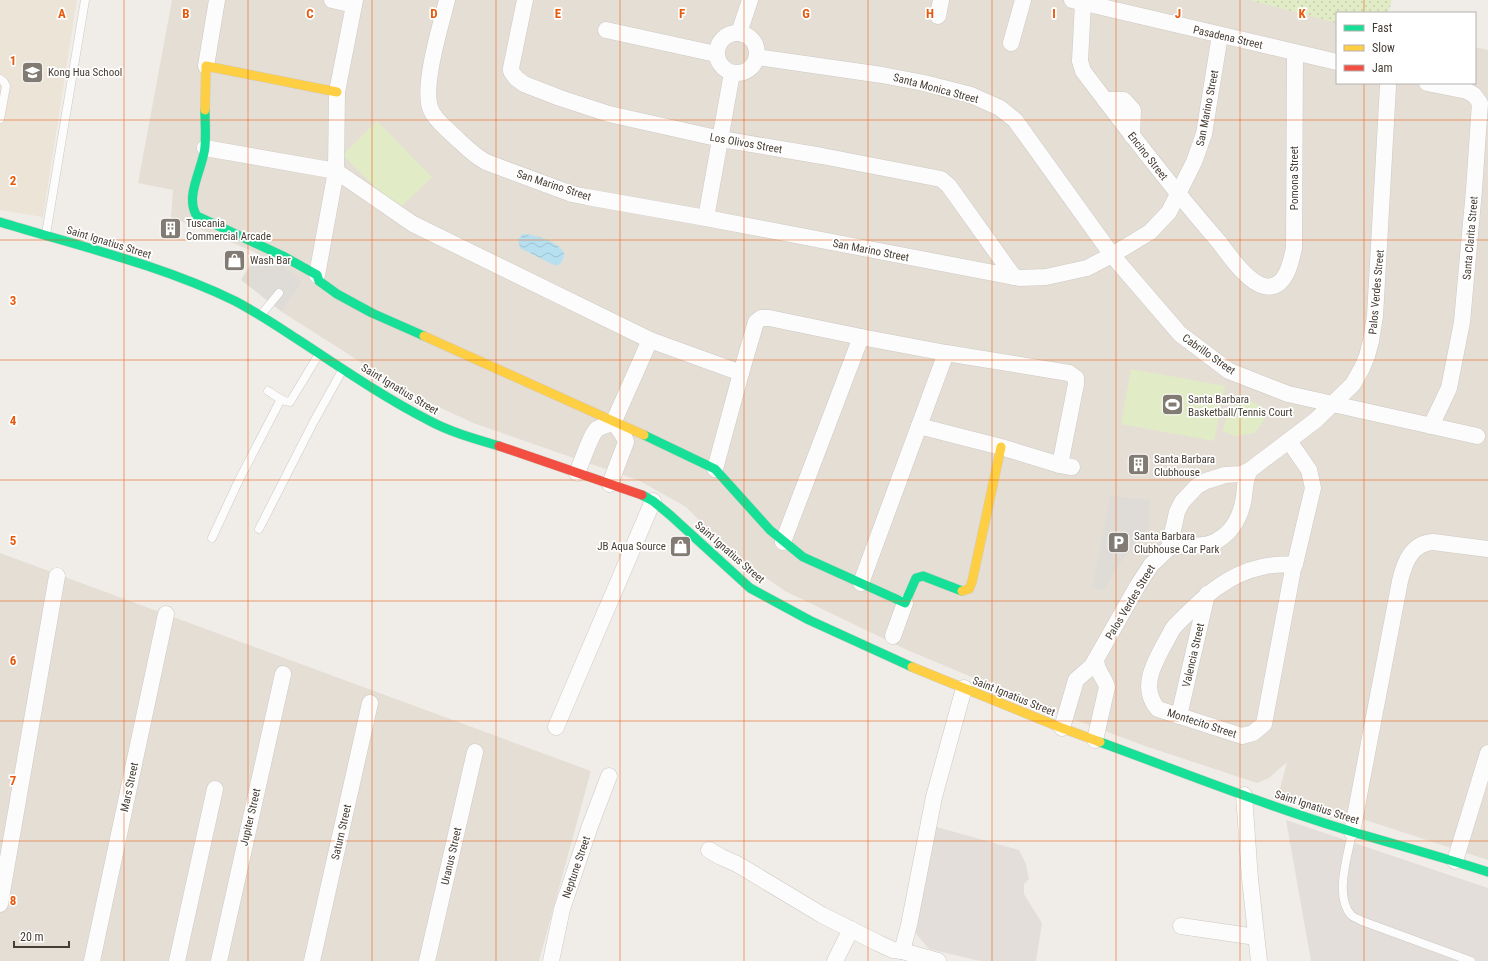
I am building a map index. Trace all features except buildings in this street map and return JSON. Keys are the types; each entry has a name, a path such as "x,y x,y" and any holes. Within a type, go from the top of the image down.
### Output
{"street":[{"path":"217,0 206,66 205,148 192,199 193,210 197,216 283,256 316,275 319,281 337,294 372,313 614,421 716,469 770,530 803,557 905,603"},
{"path":"316,275 336,171 337,92 355,2 332,0"},
{"name":"San Marino Street","path":"447,0 429,76 429,104 431,111 436,118 475,156 480,159 579,196 706,218 1014,277 1029,278 1072,272 1086,268 1112,255 1150,232 1169,212 1200,150 1220,35"},
{"name":"Los Olivos Street","path":"525,0 511,68 513,74 524,84 560,98 609,114 721,139 822,156 943,180 949,186 1014,277"},
{"path":"739,33 750,0"},
{"path":"938,16 941,0"},
{"path":"1011,43 1023,0"},
{"name":"Pasadena Street","path":"1077,1 1336,62"},
{"name":"Encino Street","path":"1077,1 1080,61 1083,71 1178,195 1248,276 1264,286"},
{"path":"606,30 716,54"},
{"path":"739,33 747,35 756,45 757,57 754,64 745,72 732,73 725,71 720,66 716,54 717,45 721,39 727,35 739,33"},
{"name":"Pomona Street","path":"1264,286 1276,285 1281,282 1289,269 1294,248 1295,53"},
{"name":"Santa Monica Street","path":"757,57 882,75 924,83 972,95 1000,108 1015,120 1112,255"},
{"path":"206,66 337,92"},
{"path":"706,218 732,73"},
{"name":"Palos Verdes Street","path":"1062,728 1076,680 1089,669 1096,659 1151,565 1169,548 1177,512 1182,502 1197,486 1217,477 1242,474 1250,470 1289,441 1316,420 1353,384 1362,368 1371,341 1377,293 1390,84"},
{"name":"Santa Clarita Street","path":"1431,426 1449,388 1462,322 1480,103 1474,95 1467,91 1432,84"},
{"path":"205,148 336,171 413,224 650,340 741,373"},
{"name":"Saint Ignatius Street","path":"0,222 164,271 199,285 236,302 405,408 441,426 577,472 653,501 740,579 765,597 892,659 1062,728 1244,795 1352,832 1455,861 1488,872"},
{"name":"Cabrillo Street","path":"1112,255 1180,334 1229,371 1288,394 1477,436"},
{"path":"716,469 756,322 761,318 770,318 946,353 1069,373 1076,378 1066,466 1001,447 919,426"},
{"path":"783,542 861,337"},
{"path":"577,472 593,433 599,428 610,425 614,421 650,340"},
{"path":"861,583 946,353"},
{"path":"610,484 626,442 614,421"},
{"name":"Montecito Street","path":"1289,441 1309,470 1312,488 1295,564 1264,724 1253,733 1242,736 1160,710 1154,704 1148,687 1149,676 1172,630 1207,594 1234,577 1247,571 1266,566 1295,564"},
{"path":"893,636 916,578 923,576 961,591 969,589 972,582 1001,447"},
{"path":"1169,548 1178,546 1204,546 1226,535 1231,529 1241,510 1245,482 1250,470"},
{"path":"556,727 653,501"},
{"path":"1352,832 1400,581 1409,555 1418,547 1429,542 1488,550"},
{"path":"0,904 57,576"},
{"name":"Valencia Street","path":"1179,716 1207,594"},
{"name":"Mars Street","path":"92,961 166,614"},
{"path":"1095,740 1107,687 1097,669 1096,659"},
{"name":"Jupiter Street","path":"219,961 283,674"},
{"path":"894,954 909,925 934,797 964,688"},
{"name":"Saturn Street","path":"312,961 370,703"},
{"name":"Uranus Street","path":"427,961 475,752"},
{"path":"1455,861 1488,753"},
{"name":"Neptune Street","path":"551,961 562,909 590,826 610,776"},
{"path":"177,961 215,789"},
{"path":"1244,795 1250,880 1259,961"},
{"path":"709,850 737,864 822,915 851,929 894,954 938,961"},
{"path":"1181,926 1256,937"},
{"path":"835,961 851,929"}],"lane":[{"path":"46,235 85,0"},
{"path":"0,79 3,80 6,86 0,119"},
{"path":"260,316 279,293"},
{"path":"268,391 288,403 292,401 320,354"},
{"path":"259,529 313,423 344,369"},
{"path":"212,538 238,480 280,399"},
{"path":"1352,832 1343,885 1346,905 1352,916 1471,961"}],"shaded area":[{"name":"Kong Hua School","path":"0,0 77,0 43,217 0,210"},
{"path":"172,0 1262,0 1336,17 1336,84 1476,84 1476,47 1488,50 1488,860 1279,792 1287,762 1269,778 1257,783 1145,746 1057,713 907,650 785,591 735,556 686,507 640,481 473,423 409,393 282,312 303,282 280,263 171,217 173,190 138,183"},
{"path":"257,254 280,263 303,282 282,312 241,280"},
{"name":"Santa Barbara Clubhouse Car Park","path":"1110,496 1150,500 1150,524 1147,530 1127,553 1103,590 1092,588"},
{"path":"0,553 591,771 539,961 0,961"},
{"path":"1286,820 1488,888 1488,961 1311,961"},
{"path":"926,824 1019,850 1026,864 1029,879 1024,884 1024,894 1042,923 1036,961 980,961 929,949 917,935 911,918 908,887"}],"green space":[{"path":"1249,0 1392,0 1388,12 1336,12 1336,23"},
{"path":"377,121 432,177 398,210 343,155"},
{"name":"Santa Barbara Basketball/Tennis Court","path":"1131,369 1225,386 1214,441 1121,424"},
{"path":"1251,401 1261,406 1264,413 1264,420 1258,429 1254,433 1234,436 1223,431 1226,418 1231,410 1238,405"}],"water":[{"path":"523,234 544,239 559,247 564,254 561,263 556,266 520,248 518,239"}],"traffic: fast":[{"path":"205,110 204,155 195,182 192,200 197,216 283,256 317,275 319,281 337,294 372,313 424,336"},
{"path":"0,222 119,257 207,288 259,314 411,411 454,432 499,446"},
{"path":"644,435 715,469 770,530 803,557 905,603 916,578 923,576 962,591"},
{"path":"642,495 653,501 670,515 750,588 809,620 912,667"},
{"path":"1100,742 1309,818 1488,872"}],"traffic: slow":[{"path":"205,110 206,66 337,92"},
{"path":"424,336 644,435"},
{"path":"962,591 969,589 972,582 1001,447"},
{"path":"912,667 1100,742"}],"traffic: jam":[{"path":"499,446 642,495"}],"place":[{"name":"Kong Hua School","path":"33,72"},
{"name":"Tuscania Commercial Arcade","path":"170,229"},
{"name":"Wash Bar","path":"234,260"},
{"name":"Santa Barbara Basketball/Tennis Court","path":"1173,405"},
{"name":"Santa Barbara Clubhouse","path":"1138,465"},
{"name":"Santa Barbara Clubhouse Car Park","path":"1119,542"},
{"name":"JB Aqua Source","path":"681,546"}]}
